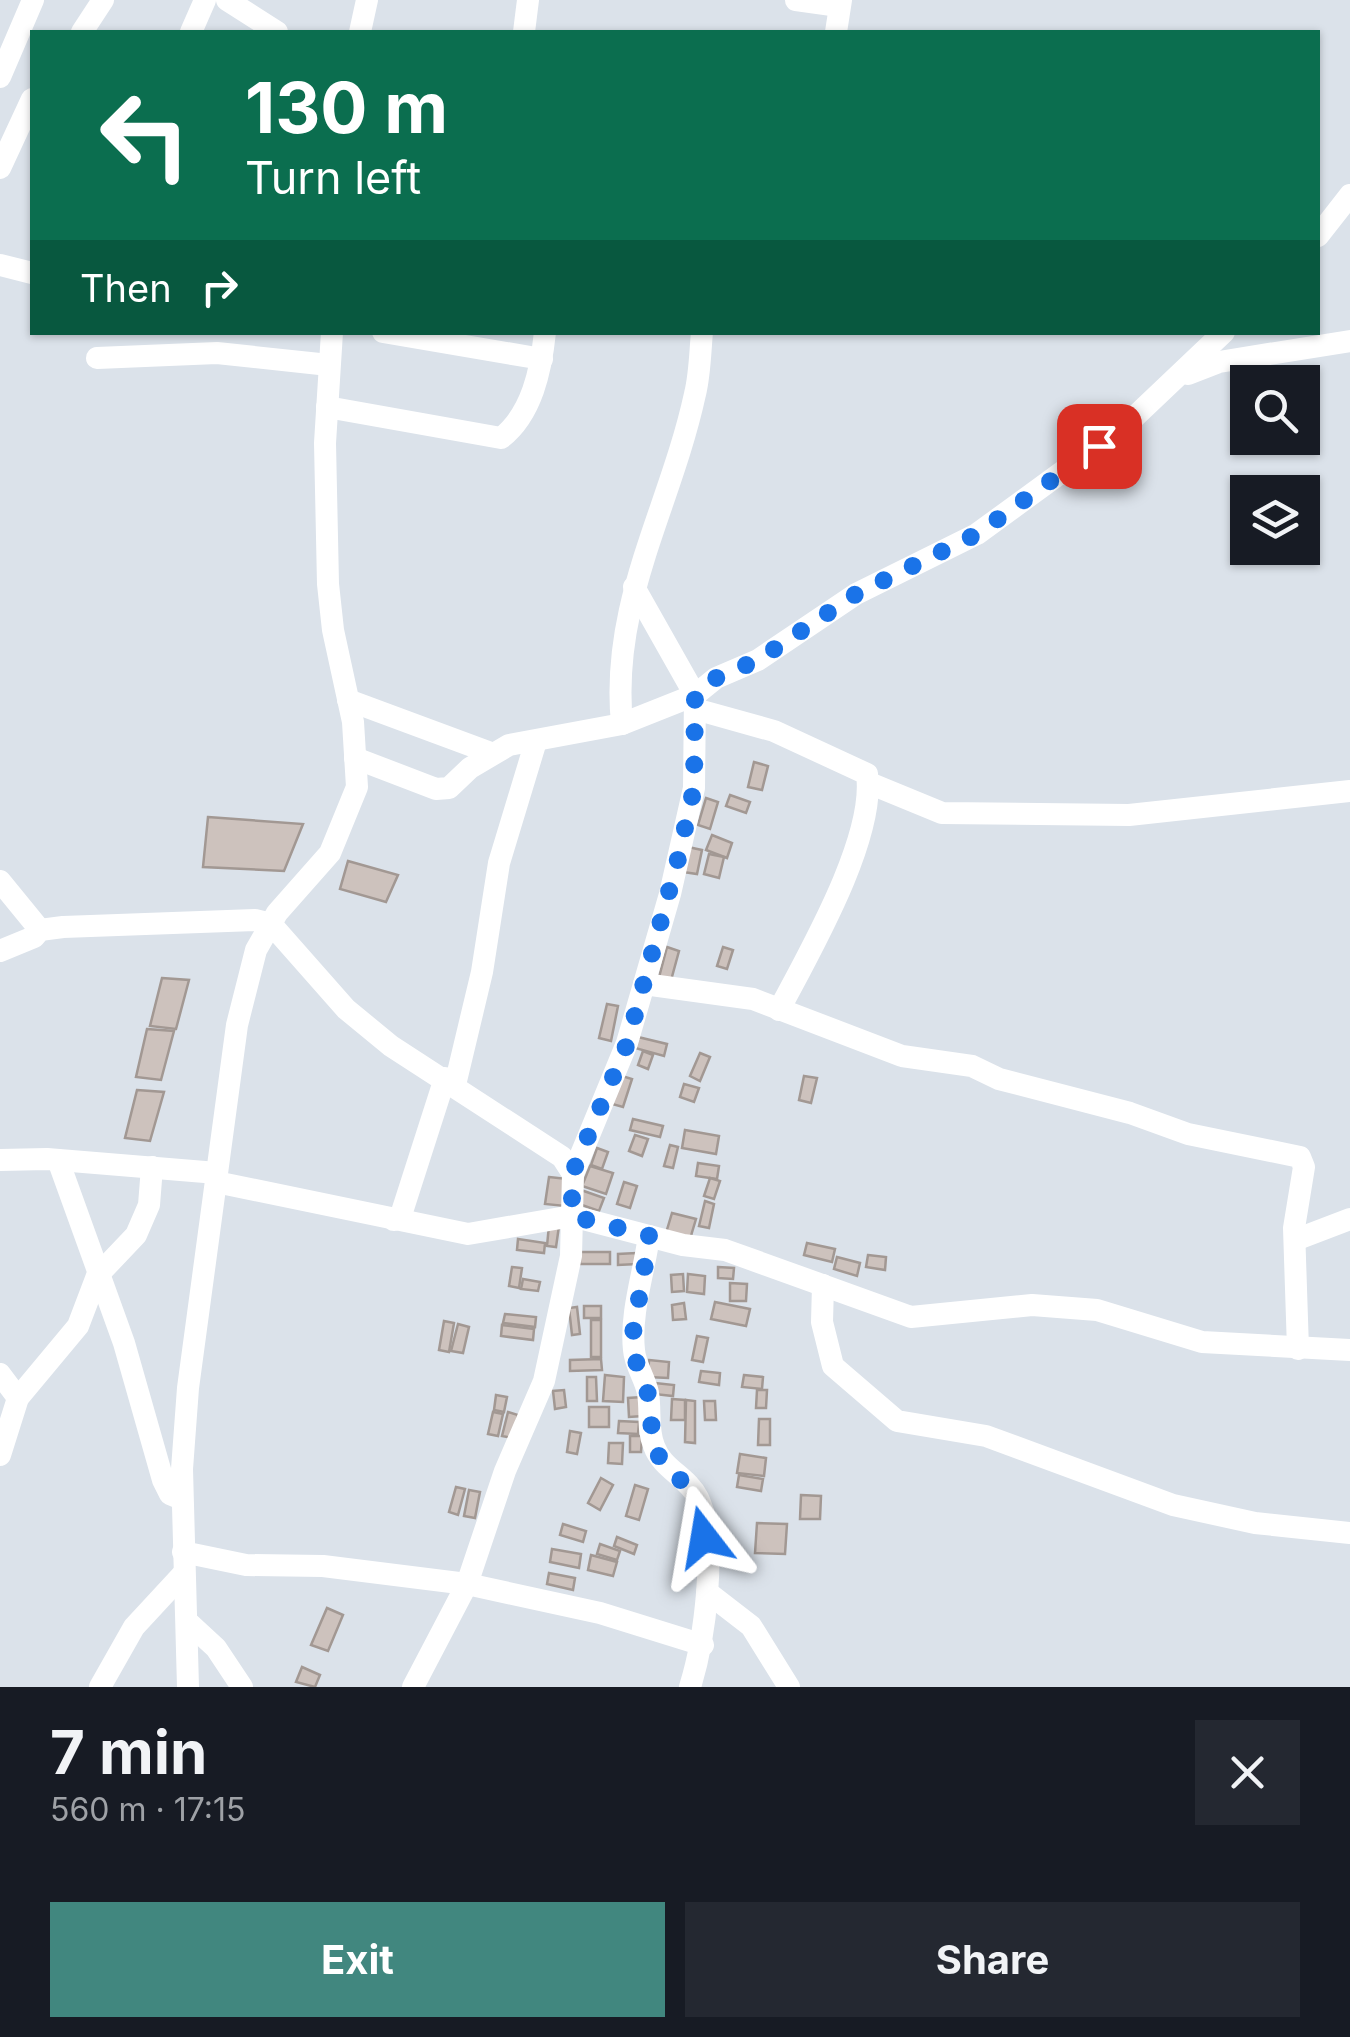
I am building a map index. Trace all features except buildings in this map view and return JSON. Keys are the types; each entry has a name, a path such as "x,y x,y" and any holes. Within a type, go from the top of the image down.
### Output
{"street":[{"path":"0,77 34,0"},
{"path":"83,30 103,0"},
{"path":"193,30 205,0"},
{"path":"227,0 272,30"},
{"path":"360,30 367,0"},
{"path":"524,30 528,0"},
{"path":"796,0 840,3 836,30"},
{"path":"0,168 30,103"},
{"path":"1320,234 1348,207"},
{"path":"0,266 30,273"},
{"path":"188,1687 190,1624 183,1562 182,1498 188,1388 236,1025 256,950 271,924 330,852 357,787 348,700 328,584 327,407 332,335"},
{"path":"414,335 542,358"},
{"path":"327,407 501,438 513,429 529,402 546,335"},
{"path":"622,724 617,676 634,586 696,393 702,335"},
{"path":"355,758 436,789 449,788 491,753 622,724 695,702 716,678 758,660 856,594 977,534 1125,426 1221,335"},
{"path":"1175,380 1219,362 1350,341"},
{"path":"97,358 217,343 329,365"},
{"path":"413,1687 467,1584 505,1472 544,1382 571,1256 572,1174 627,1044 694,788 695,702 634,586"},
{"path":"348,700 491,753"},
{"path":"695,702 774,731 868,774 847,878 779,1010"},
{"path":"394,1220 401,1215 450,1082 482,972 499,863 536,741"},
{"path":"869,784 942,812 1129,815 1350,791"},
{"path":"0,881 40,930"},
{"path":"0,951 34,937 40,930 243,920 271,924 346,1009 391,1046 562,1157 572,1174"},
{"path":"644,984 723,992 902,1056 972,1066 998,1079 1130,1113 1188,1134 1300,1157 1304,1167 1294,1212 1298,1349"},
{"path":"0,1160 58,1160 217,1178 468,1234 572,1216 725,1250 910,1317 1032,1306 1097,1310 1202,1342 1350,1350"},
{"path":"58,1160 92,1244 98,1276 124,1343 163,1480 170,1494 182,1498"},
{"path":"0,1455 18,1398 78,1326 98,1276 136,1235 149,1206 152,1168"},
{"path":"1295,1240 1350,1219"},
{"path":"650,1236 633,1333 634,1356 648,1394 654,1448 665,1466 696,1494 702,1509 707,1592 703,1645 690,1687"},
{"path":"823,1285 822,1322 833,1366 897,1421 986,1436 1173,1504 1255,1523 1350,1533"},
{"path":"0,1374 18,1398"},
{"path":"183,1562 322,1566 467,1584 600,1613 703,1645"},
{"path":"100,1687 134,1627 183,1562"},
{"path":"707,1592 752,1626 789,1687"},
{"path":"190,1624 216,1648 242,1687"}],"route":[{"path":"704,1537 702,1509 696,1494 665,1466 654,1448 648,1394 634,1356 633,1333 650,1236 572,1216 572,1174 627,1044 670,894 694,788 695,694 716,678 758,660 856,594 977,534 1099,446"}]}
